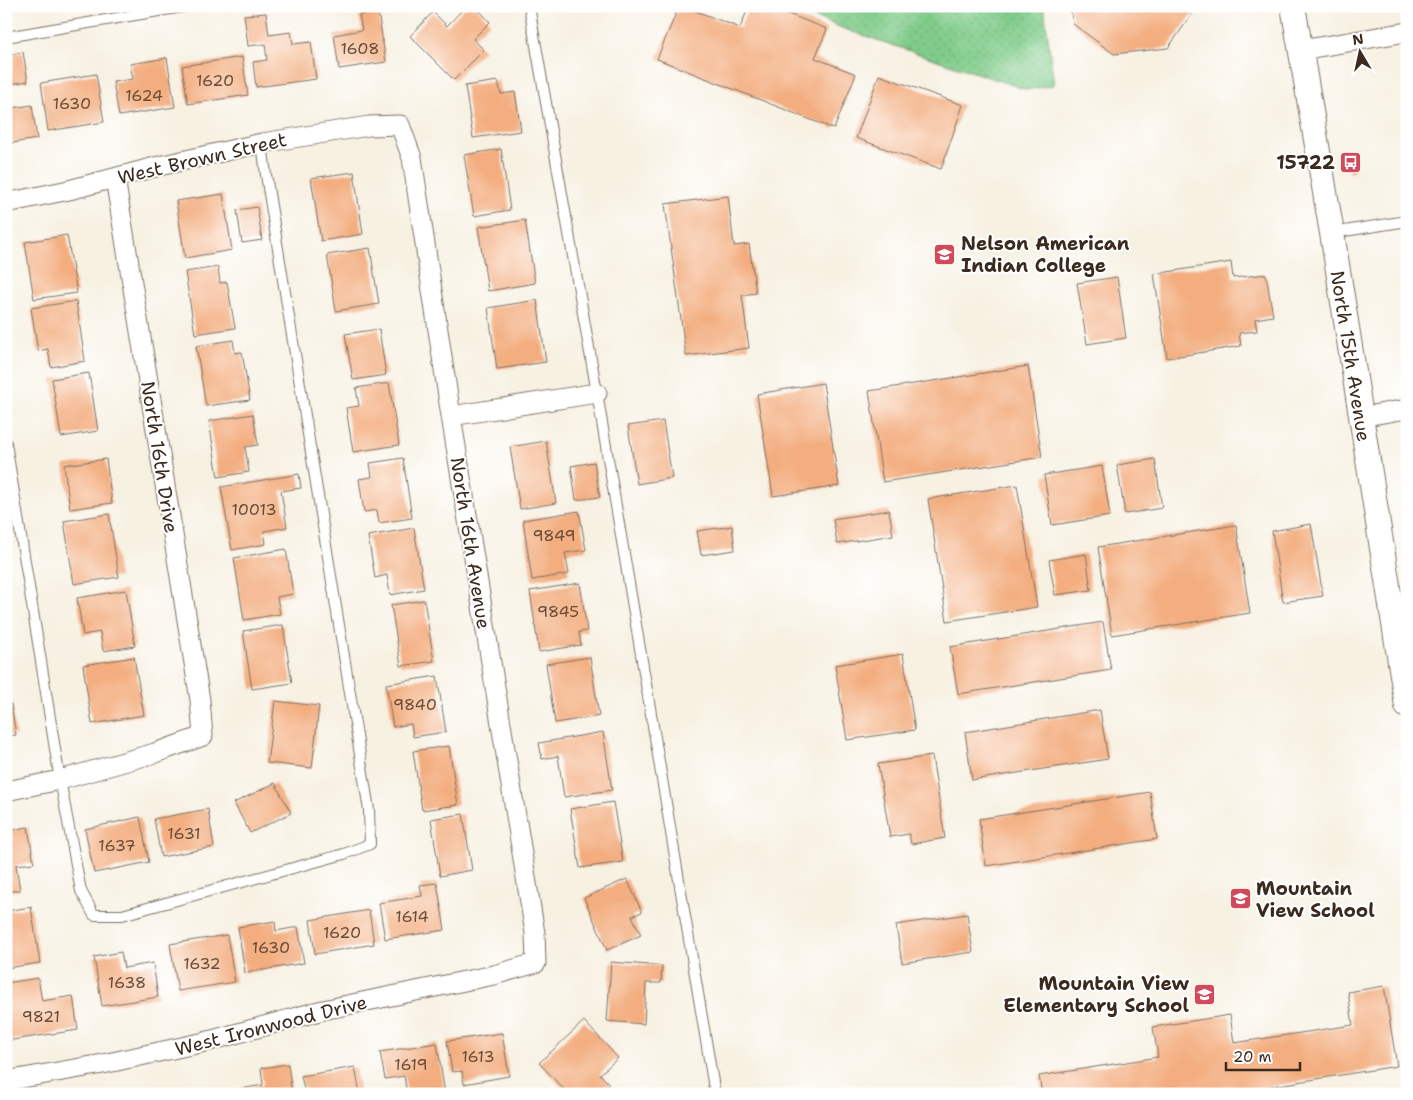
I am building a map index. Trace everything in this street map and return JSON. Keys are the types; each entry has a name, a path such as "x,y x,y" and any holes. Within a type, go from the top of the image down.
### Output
{"street":[{"name":"North 15th Avenue","path":"1294,6 1332,233 1360,417 1394,599 1407,706"},
{"path":"1301,50 1407,32"},
{"name":"West Brown Street","path":"6,203 69,190 159,166 262,143 369,126 400,125"},
{"name":"North 16th Avenue","path":"400,125 412,158 450,416 534,923 536,963"},
{"name":"North 16th Drive","path":"60,780 155,753 203,736 200,700 115,178"},
{"path":"450,416 597,393"},
{"path":"1360,417 1407,409"},
{"path":"6,792 60,780"},
{"name":"West Ironwood Drive","path":"6,1081 103,1064 205,1042 323,1010 494,976 536,963"}],"lane":[{"path":"6,37 188,6"},
{"path":"529,6 597,393 715,1094"},
{"path":"6,443 60,780 81,891 94,915 122,915 344,854 370,844 369,810 267,185 262,143"},
{"path":"1332,233 1407,221"}],"green space":[{"path":"787,6 1044,6 1054,85 1027,90 847,30"}],"building":[{"path":"466,6 475,6 490,22 473,39 484,50 454,80 410,36 433,12 447,26"},
{"path":"679,6 740,28 749,6 768,6 827,29 815,58 856,74 834,129 657,59"},
{"path":"1070,6 1198,6 1168,48 1114,54 1073,24"},
{"path":"378,12 386,62 339,69 334,35 362,30 359,15"},
{"path":"266,13 269,35 291,32 293,44 311,42 316,79 256,87 253,62 267,60 265,44 248,46 244,15"},
{"path":"23,52 28,81 6,85 6,55"},
{"path":"242,57 248,95 188,104 182,66"},
{"path":"167,58 175,107 119,116 113,82 133,79 130,64"},
{"path":"96,74 104,122 48,131 41,83"},
{"path":"879,75 963,105 941,169 856,138"},
{"path":"498,81 501,94 515,92 521,131 473,138 465,86"},
{"path":"32,105 37,139 6,144 6,109"},
{"path":"501,149 510,210 474,216 464,155"},
{"path":"1352,159 1354,171 1350,172 1348,160"},
{"path":"354,172 363,234 321,241 311,178"},
{"path":"223,194 232,250 185,258 176,201"},
{"path":"728,196 734,246 749,244 756,293 742,295 749,348 686,356 665,204"},
{"path":"257,207 262,240 242,243 237,210"},
{"path":"525,220 535,283 488,291 478,227"},
{"path":"67,235 77,293 34,299 25,242"},
{"path":"370,248 379,304 336,311 327,255"},
{"path":"1231,262 1233,278 1266,274 1273,316 1255,319 1257,331 1239,333 1241,346 1167,358 1154,274"},
{"path":"218,267 220,283 227,282 235,328 195,334 185,272"},
{"path":"1117,277 1126,338 1087,344 1077,283"},
{"path":"537,300 546,362 497,369 488,308"},
{"path":"76,301 85,361 51,367 48,349 38,351 31,308"},
{"path":"379,329 386,375 353,380 345,334"},
{"path":"233,340 235,353 242,352 250,400 206,406 196,346"},
{"path":"1028,366 1042,457 883,482 869,391"},
{"path":"89,373 98,431 61,437 52,379"},
{"path":"389,383 399,445 353,452 346,408 359,406 356,388"},
{"path":"823,383 839,486 773,496 757,394"},
{"path":"253,414 258,445 245,447 249,472 218,477 209,421"},
{"path":"663,421 672,478 637,484 628,426"},
{"path":"546,441 556,503 520,509 510,447"},
{"path":"403,458 412,518 379,523 377,510 364,512 359,479 372,477 370,463"},
{"path":"106,459 112,503 70,509 64,465"},
{"path":"1155,459 1162,508 1125,514 1117,465"},
{"path":"594,462 600,497 576,500 571,466"},
{"path":"1102,466 1110,516 1052,525 1044,475"},
{"path":"299,474 301,488 281,491 287,527 264,531 266,544 232,550 221,487"},
{"path":"1017,485 1037,607 947,621 928,499"},
{"path":"889,510 893,535 837,544 833,519"},
{"path":"579,511 586,550 565,553 569,574 532,580 523,520"},
{"path":"109,514 119,577 74,584 64,521"},
{"path":"1311,524 1323,596 1283,602 1272,531"},
{"path":"1236,525 1250,613 1112,635 1098,547"},
{"path":"732,526 735,550 701,555 697,531"},
{"path":"414,528 424,589 390,595 387,575 375,578 368,536"},
{"path":"286,549 293,594 277,597 280,614 244,620 234,558"},
{"path":"1086,554 1091,590 1055,595 1049,560"},
{"path":"580,583 587,631 579,632 581,645 539,652 530,591"},
{"path":"126,590 135,646 103,651 100,632 83,635 77,598"},
{"path":"424,600 434,661 401,666 391,605"},
{"path":"1103,622 1111,670 958,694 950,647"},
{"path":"283,625 292,683 252,689 243,631"},
{"path":"903,654 915,730 847,740 835,665"},
{"path":"134,657 144,715 92,724 83,665"},
{"path":"590,657 599,716 555,723 546,664"},
{"path":"437,676 446,732 413,737 411,724 393,727 386,684"},
{"path":"275,701 319,706 312,768 267,763"},
{"path":"11,704 16,735 6,736 6,705"},
{"path":"1100,710 1108,759 972,780 965,732"},
{"path":"603,732 612,790 564,797 558,756 542,759 539,743"},
{"path":"449,746 458,805 422,810 413,751"},
{"path":"932,756 945,838 911,844 909,834 890,837 878,764"},
{"path":"275,783 291,813 250,833 234,803"},
{"path":"1150,792 1157,839 986,866 979,819"},
{"path":"613,802 623,862 580,868 570,809"},
{"path":"208,809 214,847 161,857 154,819"},
{"path":"463,814 472,870 440,876 431,819"},
{"path":"140,817 149,862 94,873 85,829"},
{"path":"28,827 34,863 16,865 20,890 6,892 6,831"},
{"path":"627,879 642,912 632,916 641,935 607,950 584,898"},
{"path":"437,883 445,930 385,939 379,903 422,896 420,885"},
{"path":"31,907 40,963 6,968 6,911"},
{"path":"369,910 374,944 315,954 310,920"},
{"path":"967,914 973,952 902,963 896,925"},
{"path":"275,921 276,931 298,927 304,963 245,973 238,927"},
{"path":"227,935 235,982 178,991 170,944"},
{"path":"121,952 124,968 153,963 158,997 102,1006 94,957"},
{"path":"611,962 662,966 661,983 646,983 644,1024 607,1021"},
{"path":"38,978 42,1001 73,996 78,1030 6,1041 6,983"},
{"path":"1384,986 1397,1066 1223,1094 1042,1094 1039,1076 1158,1057 1153,1027 1230,1015 1234,1043 1353,1025 1348,992"},
{"path":"584,1021 618,1058 600,1074 609,1084 599,1094 568,1094 539,1063"},
{"path":"502,1033 509,1076 464,1084 462,1071 452,1072 447,1041"},
{"path":"437,1043 445,1094 407,1094 404,1076 385,1079 380,1052"},
{"path":"288,1064 292,1094 235,1094 234,1090 263,1085 261,1068"},
{"path":"355,1067 360,1094 305,1094 301,1076"}],"place":[{"name":"15722","path":"1351,162"},
{"name":"Nelson American Indian College","path":"945,254"},
{"name":"Mountain View School","path":"1240,899"},
{"name":"Mountain View Elementary School","path":"1205,994"}]}
